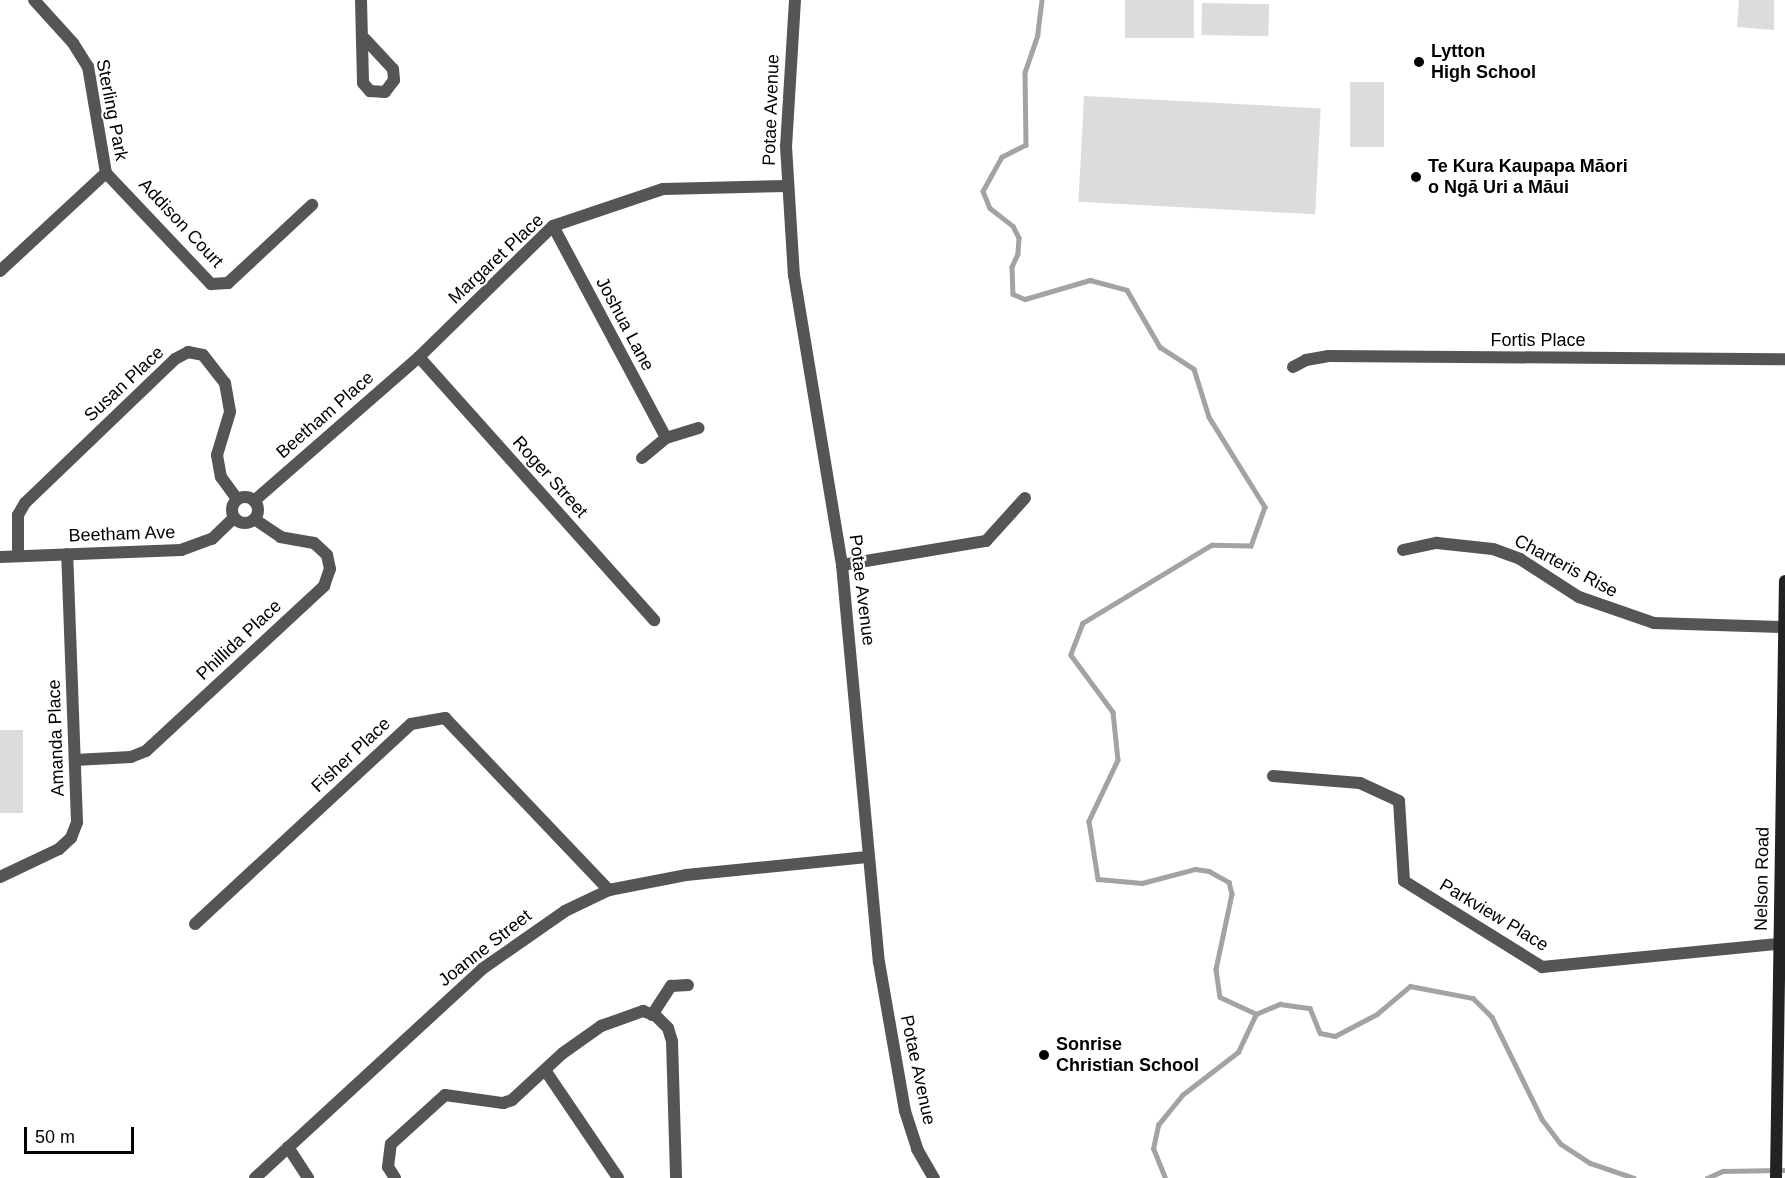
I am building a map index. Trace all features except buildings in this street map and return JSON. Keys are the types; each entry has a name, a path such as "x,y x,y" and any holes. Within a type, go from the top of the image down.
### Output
{"street":[{"name":"Sterling Park","path":"0,271 106,173 88,67 73,43 34,0"},
{"path":"361,0 359,17 365,39"},
{"name":"Potae Avenue","path":"795,0 787,103 787,186 800,319 842,565 858,707 867,857 879,962 905,1112 917,1149 934,1178"},
{"name":"Addison Court","path":"106,173 211,284 228,283 312,205"},
{"name":"Margaret Place","path":"419,357 553,226 663,189 787,186"},
{"name":"Joshua Lane","path":"553,226 666,438"},
{"name":"Susan Place","path":"18,556 18,515 25,503 175,358 188,352 203,355 225,383 230,412 217,455 221,477 237,500"},
{"name":"Fortis Place","path":"1293,367 1306,360 1329,356 1785,359"},
{"name":"Beetham Place","path":"254,501 419,357"},
{"name":"Roger Street","path":"419,357 654,621"},
{"path":"642,458 666,438 698,428"},
{"path":"244,497 254,501 258,508 254,519 244,523 234,518 232,508 237,500 244,497"},
{"path":"842,565 986,540 1025,498"},
{"name":"Beetham Ave","path":"0,557 197,547 234,518"},
{"name":"Phillida Place","path":"75,760 131,757 146,751 324,586 330,569 327,555 314,543 280,537 254,519"},
{"name":"Charteris Rise","path":"1403,550 1437,543 1493,549 1520,559 1580,597 1654,623 1784,627"},
{"name":"Amanda Place","path":"0,877 59,849 71,838 77,822 67,554"},
{"name":"Nelson Road","path":"1776,1178 1785,582"},
{"name":"Fisher Place","path":"195,924 411,724 445,718 609,890"},
{"name":"Parkview Place","path":"1273,776 1360,783 1399,801 1404,881 1542,967 1778,944"},
{"name":"Joanne Street","path":"255,1178 482,969 565,911 609,890 687,875 867,857"},
{"path":"652,1015 671,986 688,985"},
{"path":"395,1178 388,1167 391,1144 445,1095 503,1103 517,1097 545,1070 601,1026 626,1014 643,1011 668,1028 672,1041 676,1178"},
{"path":"545,1070 618,1178"},
{"path":"288,1147 308,1178"}],"shaded area":[{"path":"1125,0 1194,0 1194,38 1125,38"},
{"path":"1739,0 1774,0 1774,30 1737,27"},
{"path":"1202,3 1269,4 1268,36 1201,35"},
{"path":"1350,82 1384,82 1384,147 1350,147"},
{"path":"1084,96 1321,108 1315,214 1078,202"},
{"path":"0,730 23,730 23,813 0,813"}],"waterway":[{"path":"1042,0 1038,35 1025,72 1026,145 1002,157 983,191 990,208 1013,226 1019,238 1018,254 1012,267 1013,294 1025,299 1090,280 1127,290 1160,347 1194,369 1209,417 1265,507 1251,546 1212,545 1083,623 1071,655 1113,712 1118,760 1089,821 1098,879 1142,883 1195,869 1209,871 1229,882 1232,894 1216,969 1220,997 1256,1014 1280,1004 1310,1008 1320,1033 1335,1036 1377,1014 1410,986 1473,998 1492,1017 1542,1119 1561,1144 1590,1163 1634,1178"},
{"path":"1165,1178 1153,1149 1158,1125 1182,1095 1238,1052 1256,1014"},
{"path":"1707,1178 1723,1171 1785,1170"}],"place":[{"name":"Lytton High School","path":"1419,62"},
{"name":"Te Kura Kaupapa Māori o Ngā Uri a Māui","path":"1416,177"},
{"name":"Sonrise Christian School","path":"1044,1055"}]}
